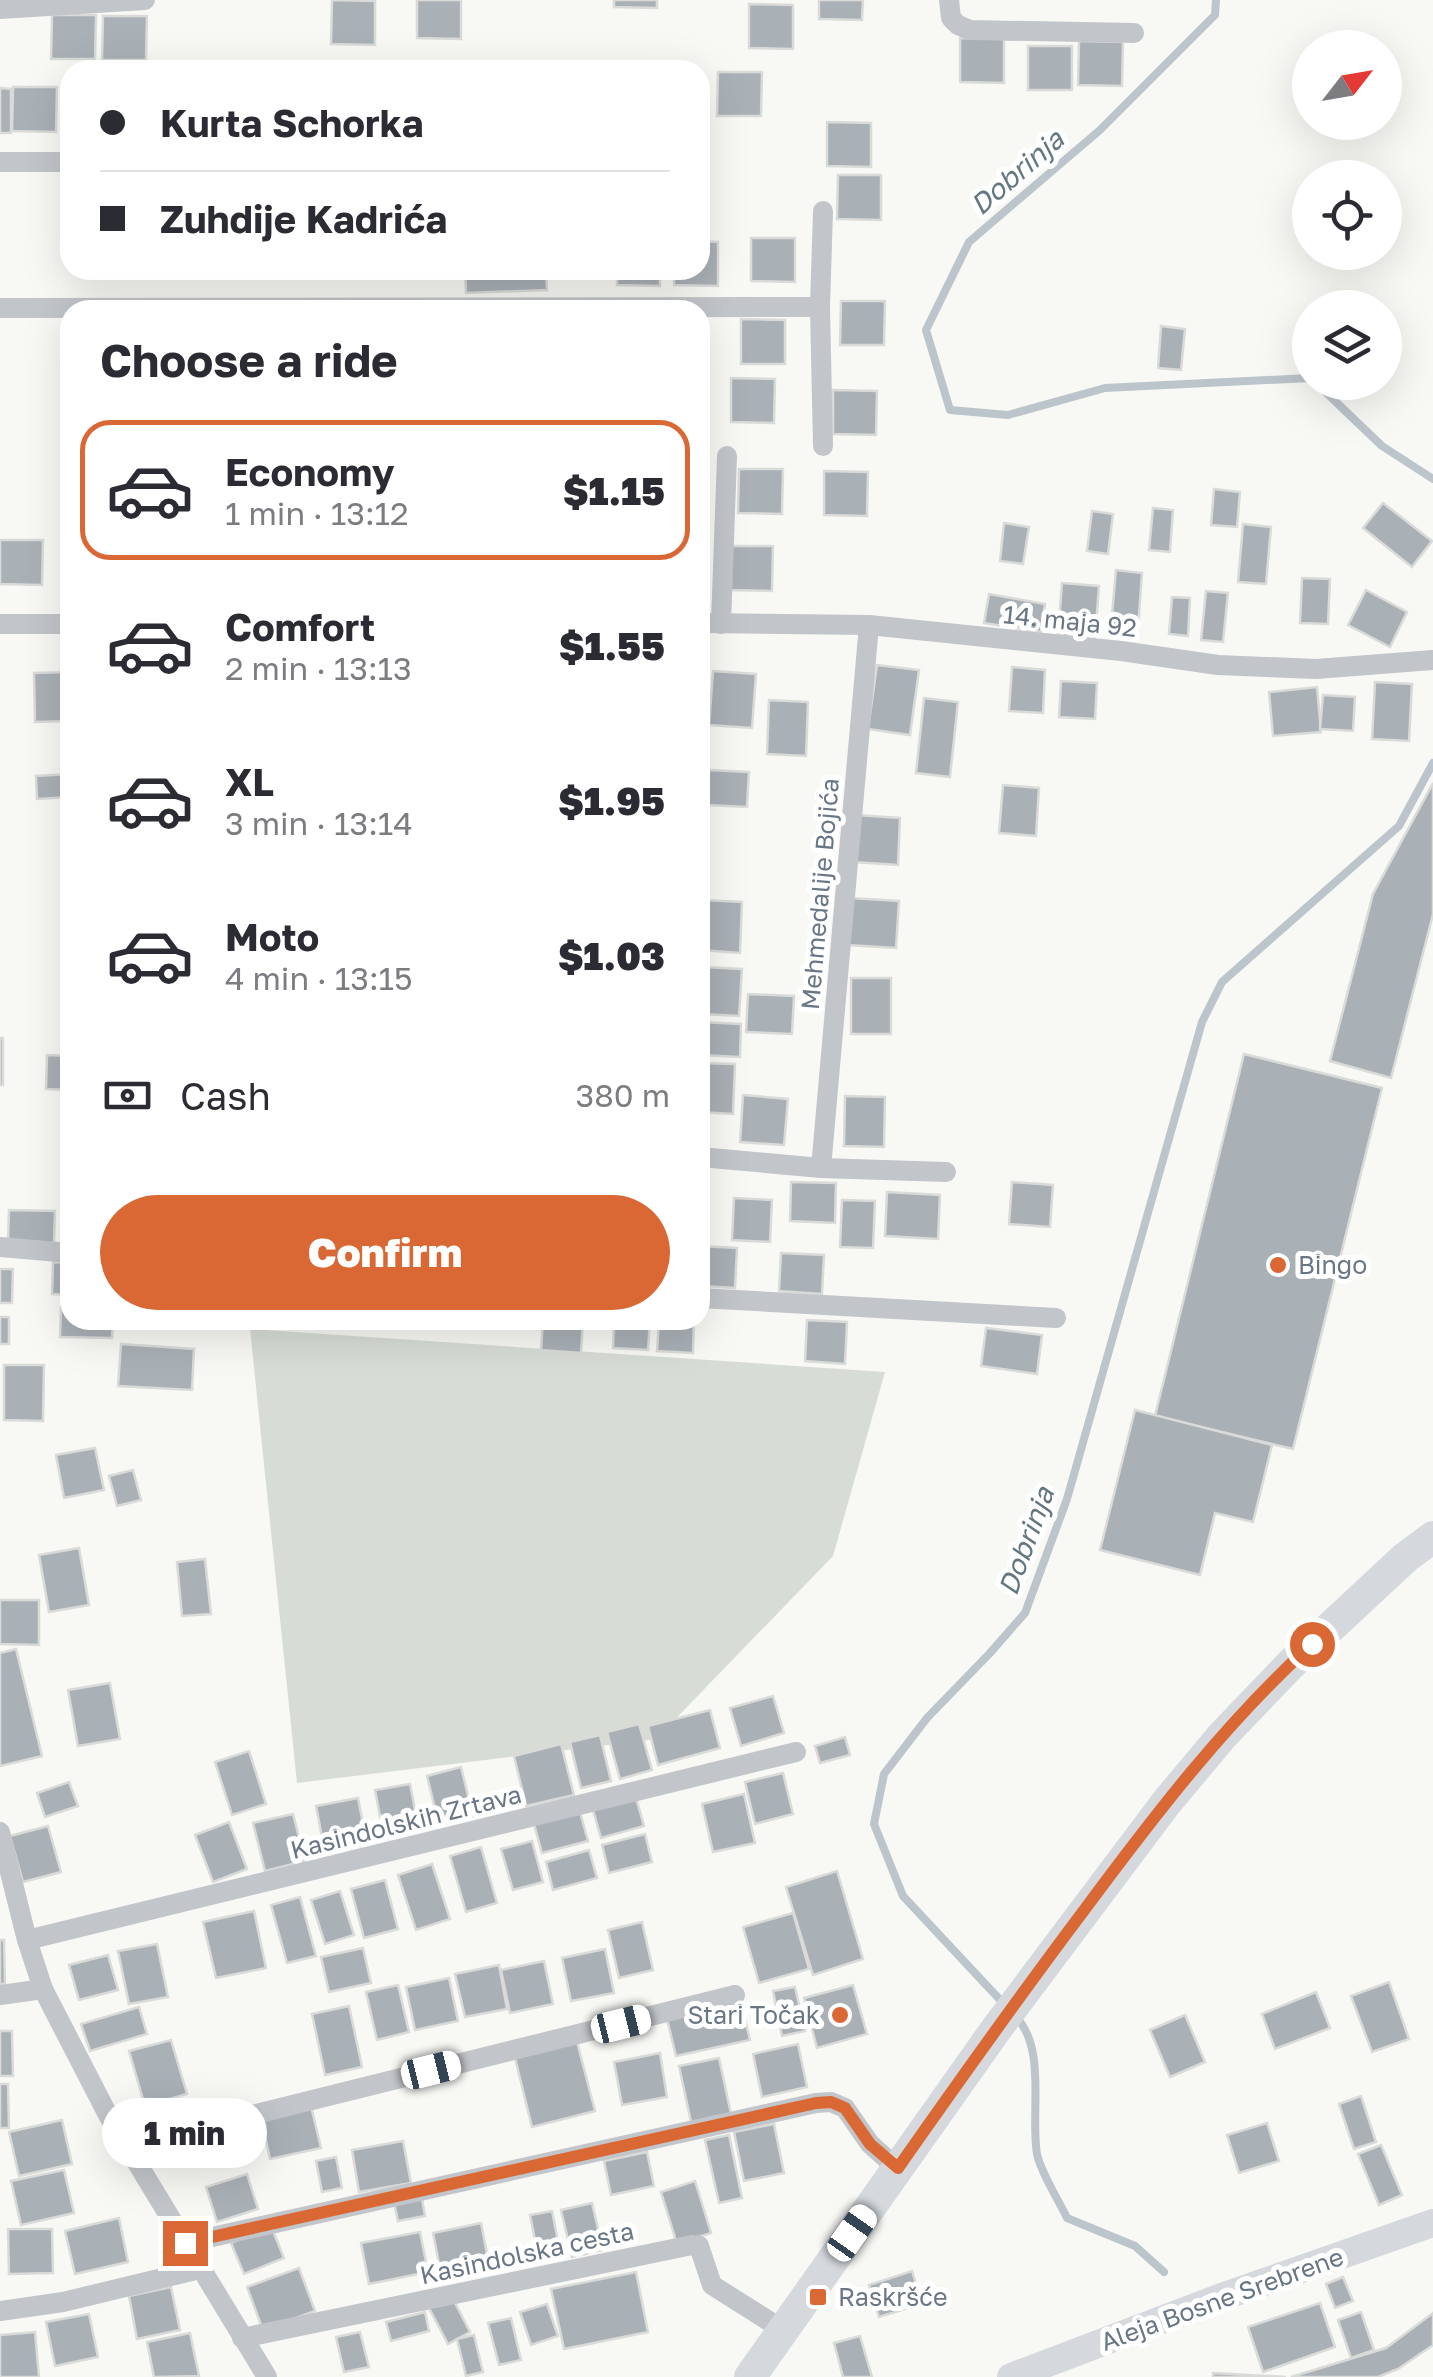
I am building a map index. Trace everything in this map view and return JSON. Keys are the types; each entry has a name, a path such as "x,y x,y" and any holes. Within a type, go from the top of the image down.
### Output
{"main road":[{"path":"750,2377 997,2028 1166,1802 1290,1664 1433,1536"}],"street":[{"path":"0,9 144,0"},
{"path":"948,0 951,18 970,30 1134,33"},
{"path":"0,162 60,162"},
{"path":"823,211 823,446"},
{"path":"710,306 820,306"},
{"path":"0,308 60,308"},
{"path":"710,623 727,456"},
{"name":"14. maja 92","path":"710,623 868,625 1121,651 1218,666 1316,669 1433,660"},
{"path":"0,624 60,624"},
{"name":"Mehmedalije Bojića","path":"820,1168 868,625"},
{"path":"710,1158 820,1168 946,1172"},
{"path":"0,1248 60,1252"},
{"path":"710,1299 1056,1318"},
{"name":"Kasindolskih Zrtava","path":"27,1940 796,1752"},
{"path":"0,1832 43,1989 127,2146 266,2377"},
{"path":"0,1995 43,1989"},
{"path":"127,2146 735,1995"},
{"path":"185,2243 816,2103 831,2102 845,2108 870,2144 898,2168"},
{"name":"Aleja Bosne Srebrene","path":"1011,2377 1433,2223"},
{"name":"Kasindolska cesta","path":"242,2338 692,2244 702,2252 712,2285 782,2330"},
{"path":"0,2311 63,2302 200,2268"}],"shaded area":[{"path":"250,1330 885,1372 833,1556 656,1739 297,1783"}],"building":[{"path":"332,0 375,1 375,45 331,44"},
{"path":"417,0 461,0 461,39 417,38"},
{"path":"614,0 657,0 657,8 614,7"},
{"path":"819,0 863,0 862,20 819,19"},
{"path":"749,4 793,5 793,49 749,48"},
{"path":"52,15 96,15 95,59 51,59"},
{"path":"103,16 147,16 146,60 102,60"},
{"path":"960,38 1004,39 1004,83 960,82"},
{"path":"1079,41 1123,42 1122,86 1078,85"},
{"path":"1028,46 1072,46 1072,90 1028,90"},
{"path":"718,72 762,72 761,116 717,116"},
{"path":"13,87 57,87 56,132 12,131"},
{"path":"0,88 11,89 11,133 0,133"},
{"path":"827,122 871,123 871,167 827,166"},
{"path":"838,175 881,175 881,220 837,219"},
{"path":"751,238 795,238 795,282 751,281"},
{"path":"710,242 718,242 718,286 674,285 674,280 710,280"},
{"path":"465,280 546,280 547,290 466,293"},
{"path":"617,280 660,280 660,286 617,285"},
{"path":"841,301 885,301 884,345 840,345"},
{"path":"741,319 785,320 785,364 741,364"},
{"path":"1161,326 1185,329 1181,370 1158,368"},
{"path":"731,378 775,379 774,423 731,422"},
{"path":"833,390 877,391 876,435 833,434"},
{"path":"739,469 783,469 782,514 738,513"},
{"path":"824,471 868,472 867,516 824,515"},
{"path":"1214,489 1240,492 1237,527 1211,525"},
{"path":"1383,503 1432,541 1412,567 1363,528"},
{"path":"1153,508 1173,510 1170,552 1149,550"},
{"path":"1092,511 1113,514 1108,554 1087,551"},
{"path":"1004,523 1029,527 1023,564 1000,561"},
{"path":"1243,524 1271,527 1266,584 1238,582"},
{"path":"0,540 43,540 42,585 0,584"},
{"path":"729,546 773,546 772,591 729,590"},
{"path":"1116,570 1142,573 1138,628 1111,626"},
{"path":"1302,578 1330,579 1328,624 1300,623"},
{"path":"1062,583 1099,586 1095,638 1058,635"},
{"path":"1366,590 1407,612 1390,647 1348,625"},
{"path":"1206,591 1228,593 1223,642 1201,640"},
{"path":"989,594 1045,604 1041,632 984,623"},
{"path":"1172,597 1190,598 1188,636 1169,634"},
{"path":"877,665 919,670 910,735 868,729"},
{"path":"1012,667 1045,670 1043,713 1009,711"},
{"path":"713,671 756,674 752,728 710,725"},
{"path":"60,672 60,721 35,722 34,673"},
{"path":"1061,681 1097,683 1095,719 1059,717"},
{"path":"1375,682 1412,684 1409,741 1372,739"},
{"path":"1317,687 1321,732 1273,736 1269,692"},
{"path":"1323,695 1355,697 1353,731 1320,729"},
{"path":"924,698 958,702 950,777 916,773"},
{"path":"769,700 808,702 806,756 767,754"},
{"path":"710,770 749,772 747,807 710,805"},
{"path":"60,775 60,798 37,799 36,776"},
{"path":"1433,783 1433,914 1391,1078 1330,1061 1373,894"},
{"path":"1003,785 1039,788 1036,836 999,833"},
{"path":"856,815 900,818 898,865 854,862"},
{"path":"850,898 899,901 896,948 847,945"},
{"path":"710,900 742,902 740,953 710,951"},
{"path":"710,967 742,969 739,1016 710,1014"},
{"path":"851,978 891,978 891,1034 851,1034"},
{"path":"748,994 794,996 792,1034 746,1032"},
{"path":"710,1022 741,1024 740,1057 710,1056"},
{"path":"3,1038 3,1085 0,1085"},
{"path":"1244,1054 1382,1088 1293,1449 1155,1416"},
{"path":"47,1055 60,1056 60,1090 46,1089"},
{"path":"710,1063 735,1064 733,1114 710,1113"},
{"path":"743,1095 788,1099 784,1145 740,1142"},
{"path":"845,1096 885,1097 884,1147 844,1146"},
{"path":"791,1182 836,1183 835,1223 790,1221"},
{"path":"1012,1182 1053,1185 1050,1227 1009,1224"},
{"path":"887,1192 940,1195 938,1239 885,1236"},
{"path":"734,1198 772,1200 770,1242 732,1240"},
{"path":"842,1200 875,1201 873,1248 840,1247"},
{"path":"9,1210 55,1211 54,1243 8,1242"},
{"path":"710,1247 737,1248 735,1288 710,1287"},
{"path":"781,1253 824,1255 822,1294 779,1291"},
{"path":"53,1262 60,1262 60,1294 52,1294"},
{"path":"0,1269 13,1269 12,1303 0,1303"},
{"path":"0,1317 9,1317 9,1344 0,1344"},
{"path":"807,1320 847,1322 845,1364 805,1361"},
{"path":"986,1328 1042,1335 1037,1374 981,1366"},
{"path":"60,1330 112,1330 112,1338 60,1337"},
{"path":"542,1330 582,1330 581,1353 541,1350"},
{"path":"614,1330 649,1330 648,1350 613,1348"},
{"path":"658,1330 694,1330 693,1353 657,1351"},
{"path":"121,1344 194,1349 192,1390 118,1386"},
{"path":"4,1365 44,1365 43,1421 4,1420"},
{"path":"1135,1410 1272,1445 1253,1522 1215,1513 1200,1575 1100,1550"},
{"path":"95,1448 104,1490 64,1498 56,1455"},
{"path":"133,1470 141,1500 117,1506 109,1476"},
{"path":"79,1548 89,1605 49,1612 39,1555"},
{"path":"205,1559 211,1614 182,1616 177,1562"},
{"path":"0,1600 39,1600 39,1645 0,1644"},
{"path":"16,1649 42,1756 0,1766 0,1653"},
{"path":"110,1683 120,1739 78,1746 68,1690"},
{"path":"773,1696 784,1733 741,1746 730,1708"},
{"path":"710,1710 720,1748 658,1765 648,1726"},
{"path":"639,1724 652,1770 620,1779 607,1732"},
{"path":"600,1735 611,1781 581,1788 570,1742"},
{"path":"845,1737 850,1755 820,1763 815,1746"},
{"path":"561,1744 574,1795 526,1806 514,1756"},
{"path":"249,1751 266,1804 232,1815 215,1762"},
{"path":"461,1767 473,1816 439,1825 427,1776"},
{"path":"783,1773 793,1814 755,1824 745,1782"},
{"path":"69,1782 78,1806 45,1817 37,1793"},
{"path":"410,1784 418,1825 383,1832 375,1790"},
{"path":"744,1794 755,1843 713,1852 702,1804"},
{"path":"358,1798 367,1845 325,1853 316,1806"},
{"path":"636,1798 644,1826 601,1838 593,1810"},
{"path":"580,1812 588,1841 542,1853 534,1824"},
{"path":"293,1814 305,1861 265,1871 253,1823"},
{"path":"229,1822 247,1869 213,1882 195,1835"},
{"path":"48,1826 61,1872 23,1882 10,1836"},
{"path":"645,1834 652,1862 609,1873 602,1845"},
{"path":"532,1841 543,1882 513,1890 501,1849"},
{"path":"481,1847 497,1903 466,1912 450,1856"},
{"path":"589,1850 597,1878 553,1890 546,1862"},
{"path":"432,1864 450,1919 416,1930 398,1875"},
{"path":"837,1871 863,1959 813,1975 786,1887"},
{"path":"385,1880 398,1929 364,1938 351,1889"},
{"path":"340,1891 354,1935 325,1944 311,1900"},
{"path":"300,1897 316,1956 287,1963 271,1905"},
{"path":"254,1911 266,1968 216,1978 203,1922"},
{"path":"793,1913 809,1969 759,1983 743,1927"},
{"path":"642,1922 653,1970 619,1978 608,1930"},
{"path":"0,1940 4,1940 5,1984 0,1984"},
{"path":"157,1944 168,1997 129,2004 118,1951"},
{"path":"363,1948 371,1983 329,1992 321,1957"},
{"path":"605,1949 614,1993 571,2001 562,1958"},
{"path":"108,1955 118,1990 79,2000 69,1965"},
{"path":"544,1961 553,2004 510,2013 501,1970"},
{"path":"499,1965 507,2009 465,2017 455,1974"},
{"path":"449,1978 458,2021 415,2030 406,1987"},
{"path":"1389,1982 1409,2039 1372,2052 1351,1996"},
{"path":"398,1985 409,2032 377,2040 366,1992"},
{"path":"853,1985 867,2034 817,2048 804,1998"},
{"path":"795,1987 805,2031 782,2036 773,1991"},
{"path":"1316,1992 1330,2028 1275,2049 1262,2014"},
{"path":"741,2002 750,2040 676,2056 667,2019"},
{"path":"349,2006 362,2067 325,2075 312,2014"},
{"path":"139,2007 147,2034 90,2051 81,2024"},
{"path":"1185,2015 1205,2062 1170,2077 1150,2030"},
{"path":"0,2031 12,2031 13,2076 0,2076"},
{"path":"171,2040 187,2094 145,2106 129,2051"},
{"path":"577,2042 595,2111 532,2127 515,2058"},
{"path":"798,2044 807,2087 762,2097 753,2054"},
{"path":"660,2053 667,2097 622,2105 614,2062"},
{"path":"719,2058 731,2114 691,2122 679,2066"},
{"path":"0,2084 8,2084 9,2128 0,2128"},
{"path":"1361,2096 1376,2142 1354,2149 1339,2104"},
{"path":"311,2106 321,2148 270,2159 261,2118"},
{"path":"62,2120 72,2164 19,2176 9,2132"},
{"path":"1267,2123 1279,2161 1239,2173 1227,2135"},
{"path":"774,2124 784,2173 744,2181 734,2132"},
{"path":"729,2135 742,2198 719,2203 705,2140"},
{"path":"403,2141 411,2183 359,2192 352,2150"},
{"path":"1381,2145 1402,2195 1379,2205 1358,2154"},
{"path":"647,2152 654,2186 611,2195 604,2161"},
{"path":"336,2157 342,2188 322,2192 316,2161"},
{"path":"64,2170 74,2213 21,2225 11,2181"},
{"path":"247,2174 258,2209 217,2222 206,2187"},
{"path":"695,2181 711,2233 677,2244 661,2192"},
{"path":"421,2193 425,2216 398,2221 393,2198"},
{"path":"592,2203 603,2250 572,2257 561,2210"},
{"path":"552,2211 559,2246 537,2250 530,2215"},
{"path":"119,2218 128,2262 75,2274 65,2231"},
{"path":"481,2223 489,2264 441,2274 433,2233"},
{"path":"271,2226 284,2258 244,2274 231,2243"},
{"path":"8,2229 52,2229 53,2273 9,2274"},
{"path":"420,2232 428,2272 369,2284 361,2243"},
{"path":"299,2268 315,2311 263,2330 247,2287"},
{"path":"912,2271 922,2304 879,2317 869,2285"},
{"path":"636,2272 648,2332 564,2349 551,2289"},
{"path":"1343,2277 1353,2301 1335,2308 1326,2284"},
{"path":"171,2287 180,2330 137,2339 129,2296"},
{"path":"452,2297 470,2332 448,2344 429,2308"},
{"path":"1320,2303 1335,2347 1263,2372 1248,2327"},
{"path":"547,2304 558,2336 531,2345 520,2312"},
{"path":"425,2312 429,2331 391,2341 386,2322"},
{"path":"1361,2312 1374,2350 1351,2358 1338,2320"},
{"path":"1433,2313 1433,2345 1398,2369 1378,2377 1291,2377 1386,2348"},
{"path":"89,2314 98,2357 55,2366 46,2322"},
{"path":"511,2318 521,2360 499,2365 488,2323"},
{"path":"35,2332 39,2377 0,2377 0,2335"},
{"path":"360,2332 369,2367 344,2372 336,2337"},
{"path":"190,2333 199,2376 154,2377 147,2342"},
{"path":"474,2335 483,2372 466,2376 457,2339"},
{"path":"860,2336 872,2377 843,2377 834,2343"},
{"path":"1213,2373 1286,2377 1213,2377"}],"waterway":[{"name":"Dobrinja","path":"1216,0 1215,15 1100,130 969,242 926,330 950,410 1008,415 1105,388 1292,379"},
{"name":"Dobrinja","path":"1334,400 1382,446 1433,479"},
{"name":"Dobrinja","path":"1003,2003 903,1896 874,1824 884,1774 927,1718 1025,1613 1067,1499 1202,1022 1222,982 1399,826 1433,763"},
{"name":"Dobrinja","path":"1016,2017 1026,2030 1034,2064 1037,2154 1067,2218 1135,2246 1164,2272"}],"place":[{"name":"Bingo","path":"1278,1265"},
{"name":"Stari Točak","path":"840,2015"},
{"name":"Raskršće","path":"818,2297"}],"route":[{"path":"185,2243 816,2103 831,2102 845,2108 870,2144 898,2168 1166,1802 1222,1736 1312,1644"}]}
